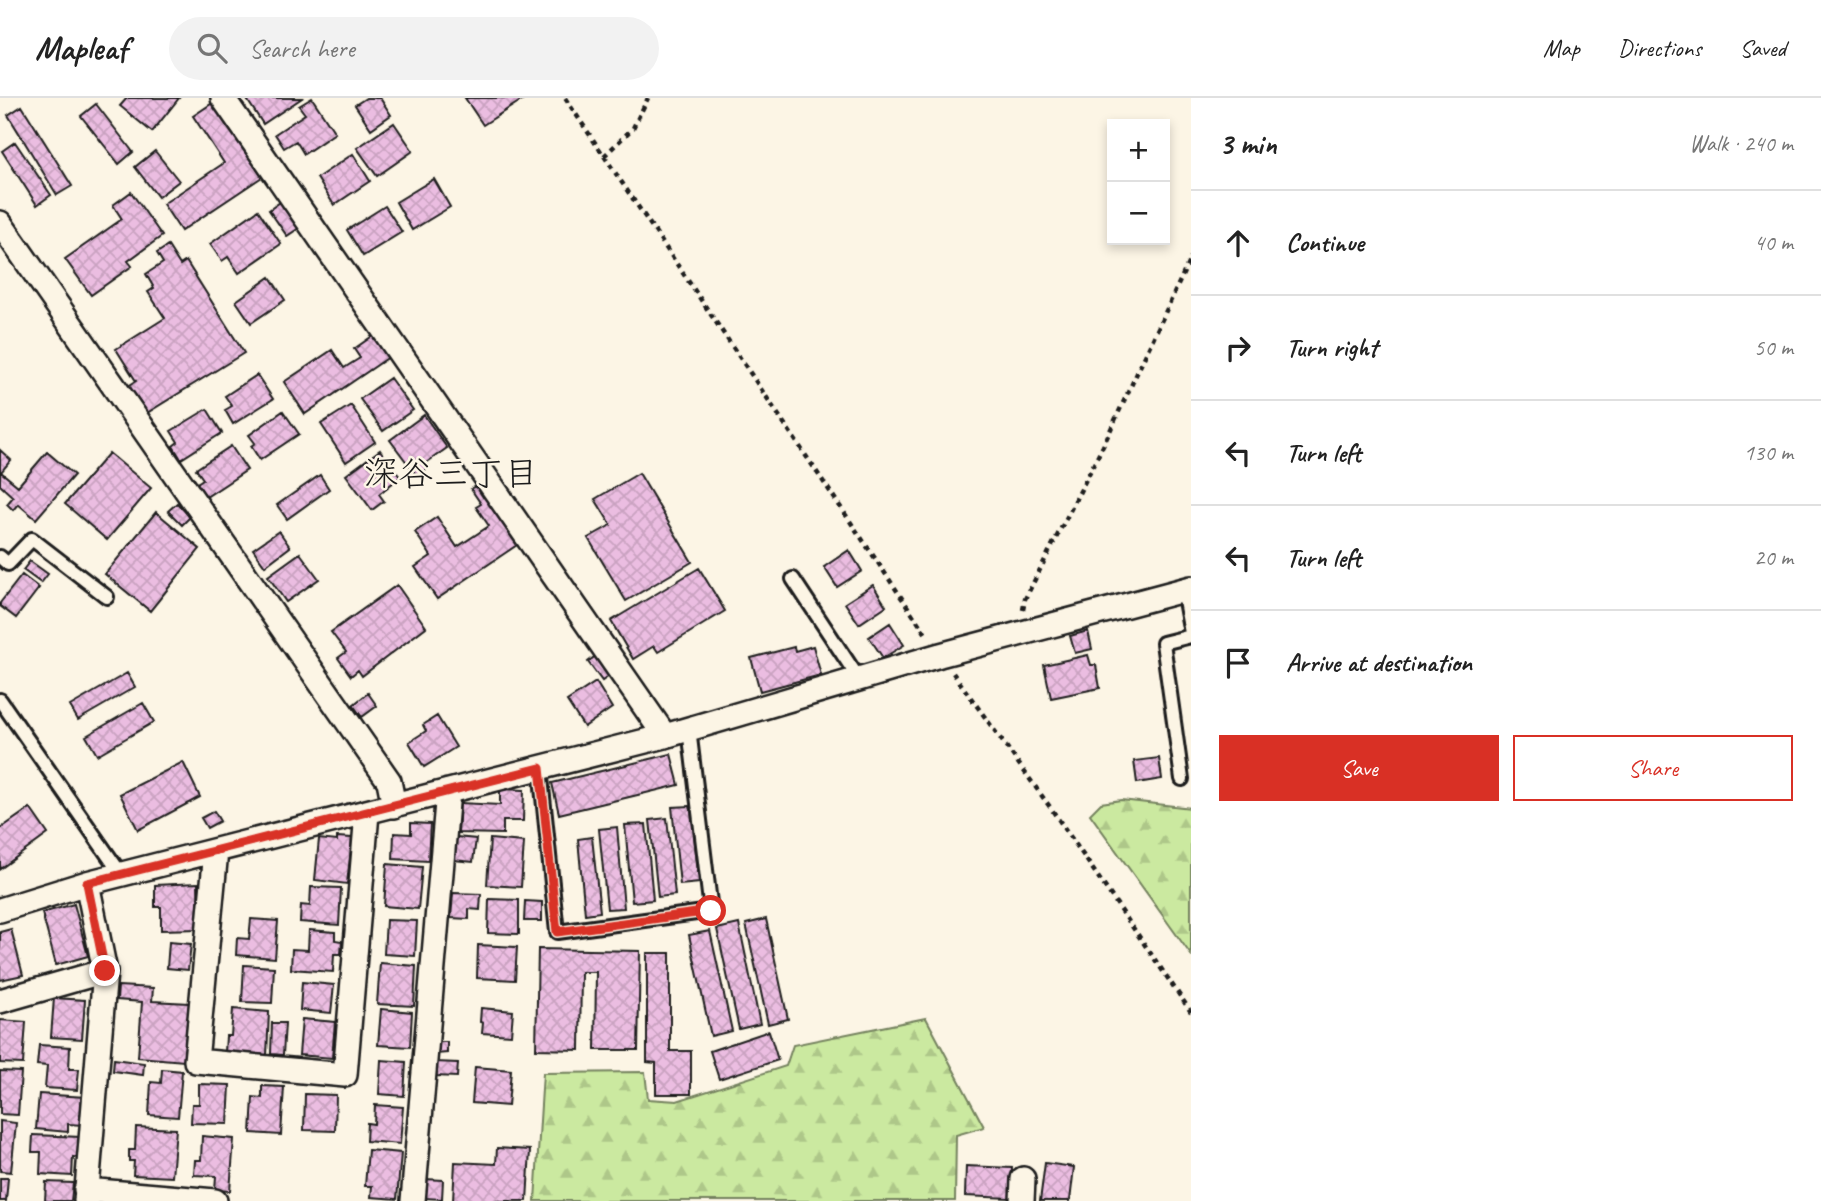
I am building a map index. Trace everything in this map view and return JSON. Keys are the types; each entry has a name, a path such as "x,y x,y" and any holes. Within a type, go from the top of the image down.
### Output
{"street":[{"path":"223,98 665,736"},
{"path":"0,223 389,781 394,806"},
{"path":"0,911 121,874 665,736 940,655 1187,589"},
{"path":"413,1201 448,791"},
{"path":"216,851 196,1061 345,1075 367,813"},
{"path":"87,883 105,971 86,1196 215,1201"},
{"path":"0,1001 105,971"}],"lane":[{"path":"0,558 8,564 32,539 107,597"},
{"path":"793,579 859,679"},
{"path":"1182,779 1163,643 1191,634 1187,589"},
{"path":"0,700 121,874"},
{"path":"540,768 557,932 711,911 689,729"}],"path":[{"path":"565,98 940,655 1050,807 1191,1012"},
{"path":"604,156 633,128 648,98"},
{"path":"1019,634 1025,599 1103,446 1191,257"}],"green space":[{"path":"1121,800 1191,808 1191,955 1090,814 1101,803"},
{"path":"926,1018 984,1127 956,1135 955,1201 535,1201 543,1073 645,1072 648,1099 677,1101 786,1066 793,1045"}],"building":[{"path":"127,98 179,98 152,132 120,106"},
{"path":"246,98 302,98 263,124"},
{"path":"312,98 335,133 304,154 296,141 284,148 275,134 305,114 299,106"},
{"path":"366,98 380,98 391,115 371,129 355,105"},
{"path":"465,98 525,98 483,125"},
{"path":"214,102 262,177 181,231 163,204 224,163 193,116"},
{"path":"96,104 133,152 119,164 81,116"},
{"path":"22,106 72,186 57,195 8,115"},
{"path":"394,123 413,151 377,176 357,148"},
{"path":"15,142 51,195 37,205 2,151"},
{"path":"155,151 179,181 158,197 135,167"},
{"path":"353,154 370,181 334,205 317,178"},
{"path":"434,179 450,207 412,230 396,202"},
{"path":"131,192 162,236 128,261 132,266 91,295 65,259 122,219 113,205"},
{"path":"283,200 302,226 287,236 269,210"},
{"path":"385,206 402,232 363,256 347,230"},
{"path":"258,210 281,244 239,273 228,257 222,261 210,244"},
{"path":"168,246 180,265 186,261 244,353 142,416 125,388 136,381 116,349 165,318 148,292 154,288 146,274 163,263 157,253"},
{"path":"270,277 285,300 251,323 236,301"},
{"path":"374,335 389,357 305,414 284,382 332,350 344,368 360,358 354,349"},
{"path":"257,375 273,399 233,424 225,410 232,406 225,396"},
{"path":"390,378 413,410 383,431 360,399"},
{"path":"351,405 375,442 346,462 321,424"},
{"path":"207,409 222,433 181,459 173,446 178,442 171,431"},
{"path":"283,411 299,434 260,460 251,446 255,443 249,435"},
{"path":"424,415 447,448 426,463 429,467 417,476 390,440"},
{"path":"231,446 247,470 206,497 197,483 203,479 196,469"},
{"path":"0,450 11,460 1,472 18,486 47,452 74,475 36,519 18,504 13,510 7,504 13,497 0,485"},
{"path":"380,450 400,477 379,494 384,501 372,510 346,475"},
{"path":"109,453 151,488 107,540 65,504"},
{"path":"639,473 692,562 626,601 588,538 611,525 595,499"},
{"path":"320,475 329,489 287,519 277,505"},
{"path":"476,486 483,497 487,494 520,543 437,599 415,567 431,556 415,532 437,517 457,547 489,526 476,507 481,504 471,489"},
{"path":"177,503 190,517 182,525 168,511"},
{"path":"156,512 200,549 150,611 105,574"},
{"path":"279,531 290,547 265,566 253,549"},
{"path":"849,550 862,571 837,587 824,567"},
{"path":"300,553 319,579 286,602 268,576"},
{"path":"30,561 48,574 41,583 23,570"},
{"path":"699,568 725,611 658,652 654,646 633,659 611,621"},
{"path":"22,575 39,588 16,618 0,606 0,603"},
{"path":"397,585 426,627 362,676 358,670 351,676 338,658 346,652 331,632"},
{"path":"873,585 886,606 859,624 845,603"},
{"path":"890,623 904,645 883,658 869,637"},
{"path":"1088,631 1092,649 1075,653 1070,636"},
{"path":"813,646 821,675 760,691 751,658 794,647 795,651"},
{"path":"598,654 612,674 602,681 588,662"},
{"path":"1088,655 1091,665 1096,665 1100,688 1051,698 1044,665"},
{"path":"127,673 135,687 78,720 70,706"},
{"path":"596,682 612,708 584,727 567,701"},
{"path":"368,693 377,706 362,717 353,705"},
{"path":"143,703 154,722 97,755 86,736"},
{"path":"437,716 456,747 424,767 409,742 426,731 423,725"},
{"path":"671,754 679,785 559,814 552,783"},
{"path":"1159,758 1162,779 1137,783 1134,761"},
{"path":"183,762 200,797 138,830 120,794"},
{"path":"500,789 524,790 523,821 503,821 503,834 458,833 460,803 500,805"},
{"path":"691,806 699,883 680,885 672,807"},
{"path":"30,808 48,834 0,869 0,829"},
{"path":"214,811 220,821 207,828 201,818"},
{"path":"667,818 675,895 658,897 650,820"},
{"path":"411,823 430,824 428,861 393,859 394,833 411,834"},
{"path":"646,824 653,900 632,902 625,825"},
{"path":"617,827 624,908 607,909 599,829"},
{"path":"337,837 352,838 347,884 315,880 319,839 337,841"},
{"path":"456,837 476,839 473,862 454,860"},
{"path":"592,837 600,912 585,914 578,839"},
{"path":"490,839 524,842 521,887 487,885"},
{"path":"387,864 422,867 418,909 384,906"},
{"path":"198,883 199,929 161,930 161,907 155,907 155,885"},
{"path":"311,887 341,888 339,925 300,922 301,905 310,906"},
{"path":"453,893 481,894 480,910 469,909 469,919 451,918"},
{"path":"489,899 519,900 519,934 488,933"},
{"path":"525,901 542,902 542,921 524,921"},
{"path":"74,904 88,956 56,965 42,913"},
{"path":"251,919 278,921 275,958 236,955 237,938 249,939"},
{"path":"766,919 788,1019 768,1024 746,924"},
{"path":"386,920 417,921 415,956 384,954"},
{"path":"739,924 760,1024 739,1029 717,929"},
{"path":"11,929 23,975 0,980 0,932"},
{"path":"309,930 335,932 335,940 342,941 341,954 334,954 333,972 291,969 292,949 308,950"},
{"path":"710,931 732,1031 711,1036 689,935"},
{"path":"169,942 191,944 188,970 167,968"},
{"path":"478,945 517,947 515,980 477,978"},
{"path":"538,949 640,951 638,1050 595,1050 596,972 581,972 580,1050 536,1049"},
{"path":"647,953 670,953 670,1051 691,1051 691,1094 656,1094 656,1063 647,1062"},
{"path":"380,963 416,966 414,1006 377,1004"},
{"path":"244,965 274,967 272,1003 242,1002"},
{"path":"302,982 334,985 331,1013 300,1010"},
{"path":"118,986 153,988 152,1001 189,1003 184,1061 138,1057 142,1002 117,1000"},
{"path":"54,998 85,1000 82,1039 51,1037"},
{"path":"481,1008 513,1011 511,1035 482,1033"},
{"path":"233,1009 269,1012 267,1055 225,1052 226,1036 231,1036"},
{"path":"381,1009 412,1012 410,1047 378,1045"},
{"path":"302,1019 335,1022 332,1058 299,1055"},
{"path":"0,1020 26,1022 23,1064 0,1063"},
{"path":"272,1023 285,1023 283,1055 271,1054"},
{"path":"769,1031 778,1060 719,1079 710,1051"},
{"path":"436,1042 447,1042 447,1053 436,1054"},
{"path":"39,1045 70,1047 69,1069 79,1069 77,1090 45,1088 47,1066 37,1065"},
{"path":"114,1059 144,1063 143,1075 113,1071"},
{"path":"381,1060 406,1062 404,1096 379,1094"},
{"path":"435,1062 458,1063 457,1077 435,1076"},
{"path":"475,1067 511,1070 508,1106 472,1103"},
{"path":"162,1069 182,1071 178,1117 149,1115 151,1082 161,1083"},
{"path":"0,1071 21,1072 18,1115 0,1114"},
{"path":"199,1084 230,1085 228,1124 191,1123 192,1104 199,1104"},
{"path":"262,1086 284,1087 281,1135 251,1133 253,1097 262,1098"},
{"path":"39,1094 85,1097 83,1125 68,1124 68,1132 36,1129"},
{"path":"305,1094 336,1095 335,1131 304,1130"},
{"path":"375,1105 403,1107 400,1144 366,1141 367,1123 374,1124"},
{"path":"0,1121 16,1123 11,1172 0,1171"},
{"path":"136,1127 176,1129 172,1177 133,1175 134,1161 129,1161 129,1150 135,1150"},
{"path":"33,1135 81,1137 79,1158 73,1157 72,1176 40,1174 41,1152 32,1152"},
{"path":"202,1136 234,1139 230,1191 215,1190 216,1176 194,1175 195,1160 201,1160"},
{"path":"497,1148 530,1150 527,1201 453,1201 455,1162 496,1164"},
{"path":"368,1150 401,1153 397,1199 371,1197 372,1186 365,1186"},
{"path":"1045,1163 1074,1167 1070,1201 1040,1201"},
{"path":"966,1166 1012,1168 1010,1198 965,1196"},
{"path":"0,1178 8,1178 6,1201 0,1201"},
{"path":"425,1179 443,1180 442,1199 424,1198"},
{"path":"46,1182 73,1183 71,1201 45,1201"}],"district":[{"name":"深谷三丁目","path":"451,473"}],"route":[{"path":"105,971 87,883 540,768 557,932 711,911"}]}
